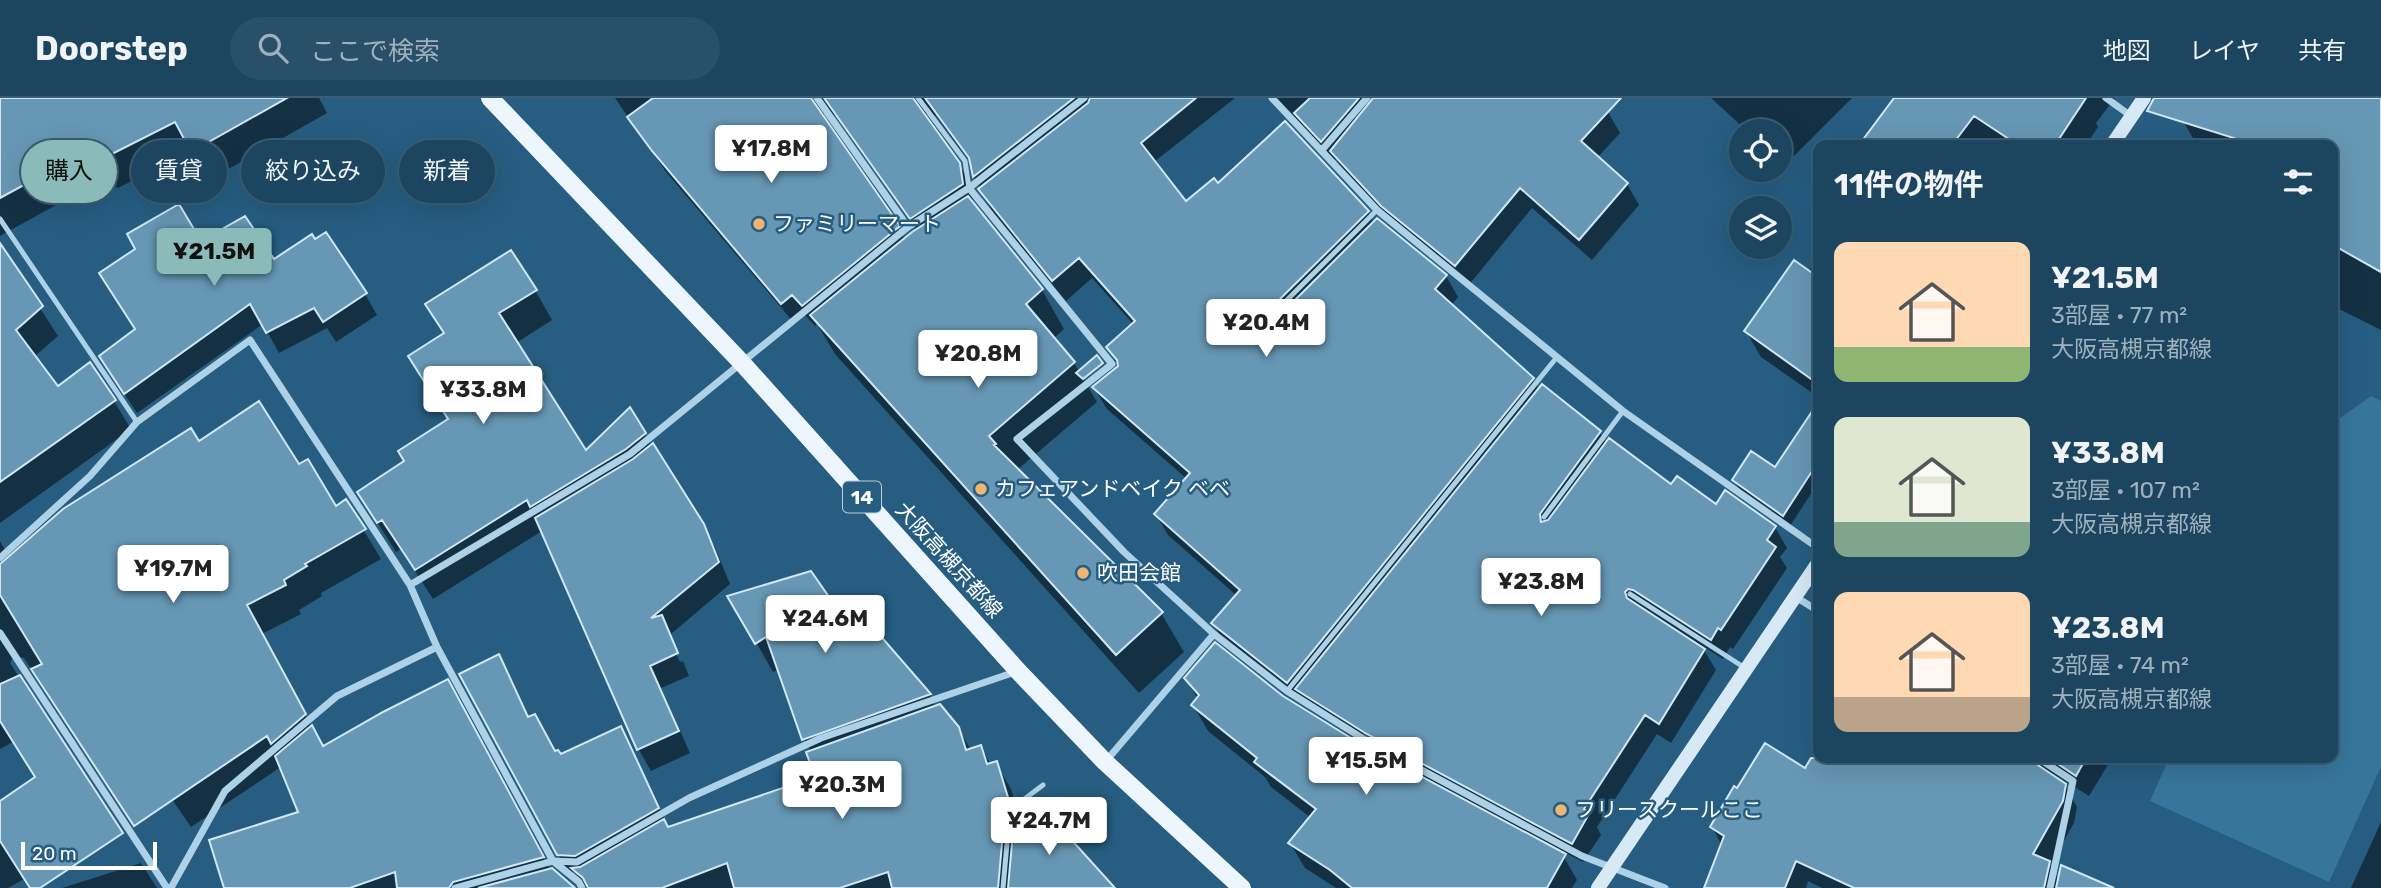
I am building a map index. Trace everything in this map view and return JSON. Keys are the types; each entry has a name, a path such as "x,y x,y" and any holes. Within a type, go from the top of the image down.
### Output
{"main road":[{"name":"大阪高槻京都線","path":"490,98 742,362 1018,671 1105,762 1242,888"}],"street":[{"path":"817,98 908,227"},
{"path":"410,584 631,454 908,227 969,188 1084,98"},
{"path":"1272,98 1377,210 1623,411 1813,544"},
{"path":"1322,150 1367,98"},
{"path":"2106,98 2132,117"},
{"path":"2116,140 2144,98"},
{"path":"969,188 1112,365 1017,439 1124,552 1214,634 1287,691 1362,738 1582,856 1665,888"},
{"path":"0,558 90,476 137,422 250,340 410,584 437,647 553,861 579,882 582,888"},
{"path":"1598,888 1813,571"},
{"path":"1796,597 1813,608"},
{"path":"0,633 169,888 225,791 337,696 437,647"},
{"path":"1105,762 1214,634"},
{"path":"455,888 553,861 577,862 689,798 821,738 1018,671"},
{"path":"2046,763 2073,781 2050,888"}],"lane":[{"path":"918,98 965,161 969,188"},
{"path":"1280,307 1377,210"},
{"path":"0,219 137,422"},
{"path":"1287,691 1557,357"},
{"path":"1544,517 1623,411"},
{"path":"1630,594 1748,670"},
{"path":"1003,888 1010,810 1043,785"}],"shaded area":[{"path":"2371,396 2381,401 2381,767 2329,882 2150,801 2167,763 2338,763 2338,419"}],"building":[{"path":"0,98 287,98 212,140 185,140 175,122 139,140 131,140 131,144 117,151 117,140 21,140 21,187 0,198"},
{"path":"653,98 811,98 900,226 802,306 792,295 781,304 652,151 627,117"},
{"path":"824,98 913,98 960,163 963,184 910,219"},
{"path":"925,98 1074,98 973,177 969,158"},
{"path":"1090,98 1196,98 1141,143 1186,201 1214,178 1218,183 1285,121 1369,211 1276,303 1276,310 1284,311 1377,218 1447,275 1435,289 1534,378 1287,683 1211,623 1240,590 1154,514 1190,473 1092,387 1118,366 1117,360 1106,347 1135,321 1079,258 1052,281 978,189 1088,103"},
{"path":"1310,98 1359,98 1321,142 1294,113"},
{"path":"1373,98 1621,98 1581,141 1628,183 1579,240 1520,188 1455,266 1381,206 1330,151"},
{"path":"1894,98 2086,98 2058,140 2010,140 1974,116 1956,140 1863,140"},
{"path":"2154,98 2381,98 2381,272 2338,248 2338,140 2240,140 2147,111"},
{"path":"968,196 1043,289 1026,304 1075,362 989,436 996,444 994,445 1163,612 1116,655 810,315 912,232"},
{"path":"179,204 201,241 245,216 274,259 312,234 315,239 326,232 367,293 323,322 314,308 266,333 250,304 124,394 99,356 135,329 99,273 135,249 127,234"},
{"path":"0,243 43,306 16,330 58,386 90,362 116,400 0,482"},
{"path":"511,250 537,290 499,313 586,450 630,407 646,433 626,449 530,507 527,500 415,570 382,520 377,523 357,492 404,461 398,451 448,419 408,356 444,333 425,304"},
{"path":"1794,260 1813,273 1813,380 1744,331"},
{"path":"1097,355 1103,363 1083,379 1076,373"},
{"path":"1542,384 1601,431 1540,514 1541,522 1548,520 1609,438 1671,484 1677,476 1716,504 1725,490 1776,526 1767,540 1776,547 1721,630 1718,628 1711,640 1633,590 1628,589 1625,592 1627,598 1705,649 1659,724 1645,715 1584,809 1590,812 1572,844 1365,733 1295,689"},
{"path":"259,401 299,464 308,459 336,506 346,499 366,529 305,564 307,566 284,580 286,585 247,605 306,714 271,744 267,736 134,826 31,669 42,664 0,595 0,564 63,509 191,428 199,441"},
{"path":"1813,410 1813,470 1783,516 1732,480 1751,451 1775,467"},
{"path":"653,443 704,524 719,562 651,618 662,615 678,653 650,666 679,731 637,750 535,518 633,459"},
{"path":"811,571 834,604 852,603 931,694 802,740 766,637 755,644 727,596"},
{"path":"1215,642 1283,696 1359,743 1566,854 1547,888 1352,888 1288,843 1316,809 1254,762 1257,758 1191,705 1199,695 1184,678"},
{"path":"499,654 528,717 535,714 555,751 558,750 561,754 621,726 659,808 575,856 557,855 459,674"},
{"path":"20,675 123,833 40,888 30,888 0,841 0,801 35,777 0,721 0,684"},
{"path":"448,679 544,857 453,882 449,888 397,888 395,872 350,888 224,888 209,840 298,812 275,756 312,725 323,746"},
{"path":"940,704 959,727 966,750 981,745 987,764 997,761 1010,804 1005,810 998,888 892,888 888,872 840,888 734,888 727,863 662,888 588,888 583,878 571,868 580,867 664,819 668,827 815,777 806,752"},
{"path":"1765,743 1805,768 1811,758 1813,763 2035,763 2066,784 2063,801 2033,854 2050,861 2044,888 1854,888 1796,861 1785,888 1704,888 1724,836 1710,827 1734,786 1737,788"},
{"path":"2056,763 2083,763 2076,776"},
{"path":"1040,805 1115,888 1008,888 1014,820 1016,826"},
{"path":"2061,865 2114,888 2056,888"},
{"path":"552,868 575,888 478,888"}],"place":[{"name":"ファミリーマート","path":"759,224"},
{"name":"カフェアンドベイク ベベ","path":"981,489"},
{"name":"吹田会館","path":"1083,573"},
{"name":"フリースクールここ","path":"1561,810"}]}
